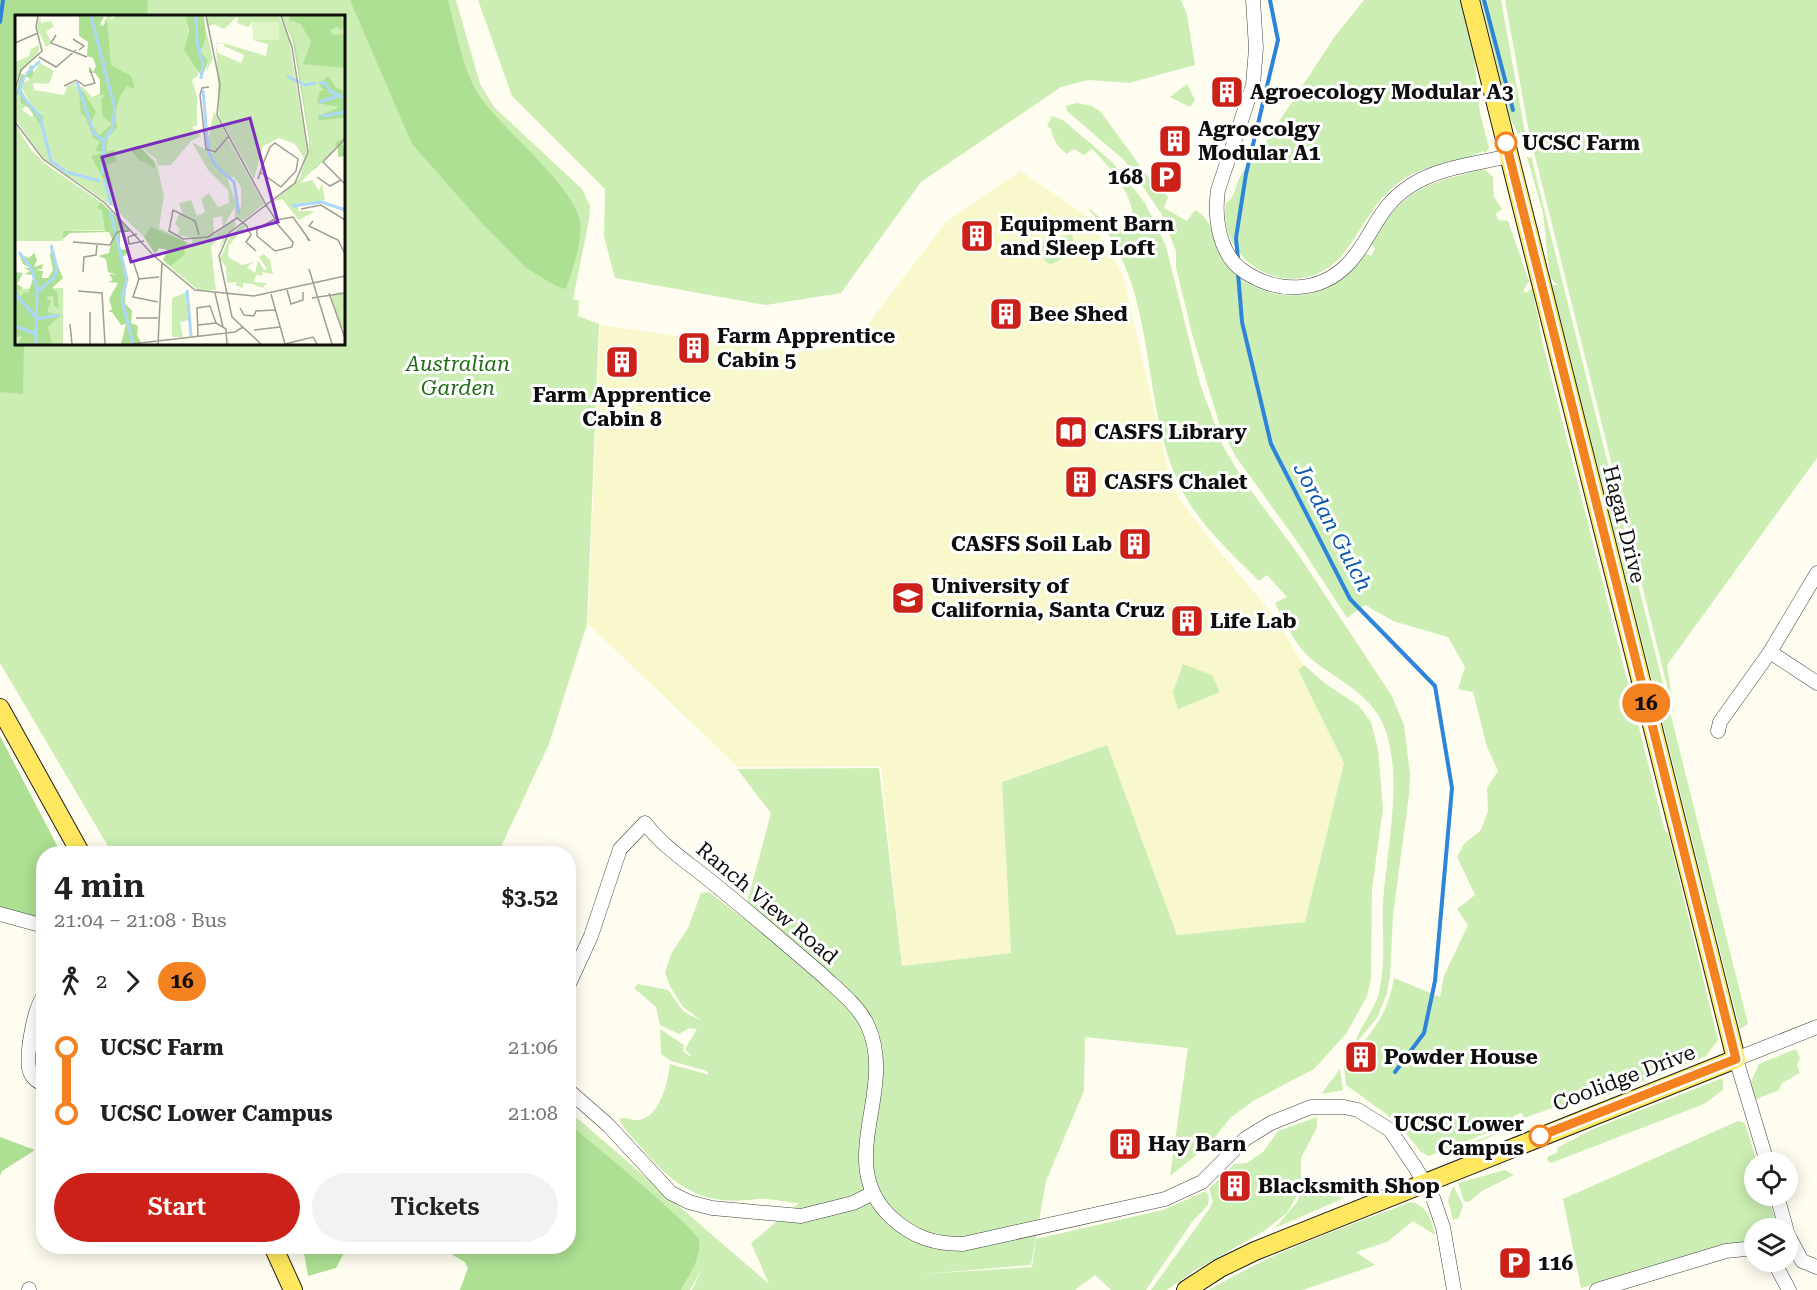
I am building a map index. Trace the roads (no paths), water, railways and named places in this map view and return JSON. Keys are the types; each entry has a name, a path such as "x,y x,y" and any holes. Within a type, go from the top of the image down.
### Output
{"main road":[{"name":"Hagar Drive","path":"1470,0 1736,1059"},
{"path":"0,708 77,846"},
{"name":"Coolidge Drive","path":"1186,1290 1220,1268 1255,1251 1736,1059"},
{"path":"277,1254 293,1290"}],"street":[{"path":"1253,0 1256,48 1253,86 1218,190 1215,208 1222,241 1242,271 1277,287 1293,288 1318,284 1334,276 1350,262 1375,221 1394,198 1412,184 1437,172 1509,156"},
{"path":"1718,731 1725,714 1770,652 1817,573"},
{"path":"1770,652 1817,683"},
{"name":"Ranch View Road","path":"576,969 591,936 620,849 645,823 659,841 732,899 841,992 866,1022 873,1039 879,1066 865,1158 873,1193 889,1215 912,1233 941,1244 963,1244 1165,1199 1203,1182 1245,1139 1257,1131 1290,1114 1327,1105 1358,1110 1390,1130 1424,1182 1443,1227 1454,1290"},
{"path":"0,914 36,924"},
{"path":"36,1008 28,1062 36,1081"},
{"name":"Coolidge Drive","path":"1736,1059 1817,1028"},
{"path":"1736,1059 1764,1152"},
{"path":"576,1097 608,1125 671,1193 689,1202 712,1208 801,1216 853,1203 873,1193"},
{"path":"1597,1290 1726,1251 1744,1249"},
{"path":"1798,1251 1803,1260 1817,1267"},
{"path":"1779,1272 1789,1290"}],"waterway":[{"path":"0,22 3,0"},
{"name":"Jordan Gulch","path":"1238,259 1236,238 1246,174 1278,40 1270,0"},
{"path":"1484,0 1513,110"},
{"name":"Jordan Gulch","path":"1238,273 1242,322 1271,444 1350,599 1435,686 1452,788 1435,981 1424,1033 1395,1072"}],"place":[{"name":"Agroecology Modular A3","path":"1227,92"},
{"name":"Agroecolgy Modular A1","path":"1175,141"},
{"name":"UCSC Farm","path":"1506,143"},
{"name":"168","path":"1166,177"},
{"name":"Equipment Barn and Sleep Loft","path":"977,236"},
{"name":"Bee Shed","path":"1006,314"},
{"name":"Farm Apprentice Cabin 5","path":"694,348"},
{"name":"Farm Apprentice Cabin 8","path":"622,362"},
{"name":"CASFS Library","path":"1071,432"},
{"name":"CASFS Chalet","path":"1081,482"},
{"name":"CASFS Soil Lab","path":"1135,544"},
{"name":"University of California, Santa Cruz","path":"908,598"},
{"name":"Life Lab","path":"1187,621"},
{"name":"Powder House","path":"1361,1057"},
{"name":"UCSC Lower Campus","path":"1540,1136"},
{"name":"Hay Barn","path":"1125,1144"},
{"name":"Blacksmith Shop","path":"1235,1186"},
{"name":"116","path":"1515,1263"}],"park label":[{"name":"Australian Garden","path":"458,376"}]}
